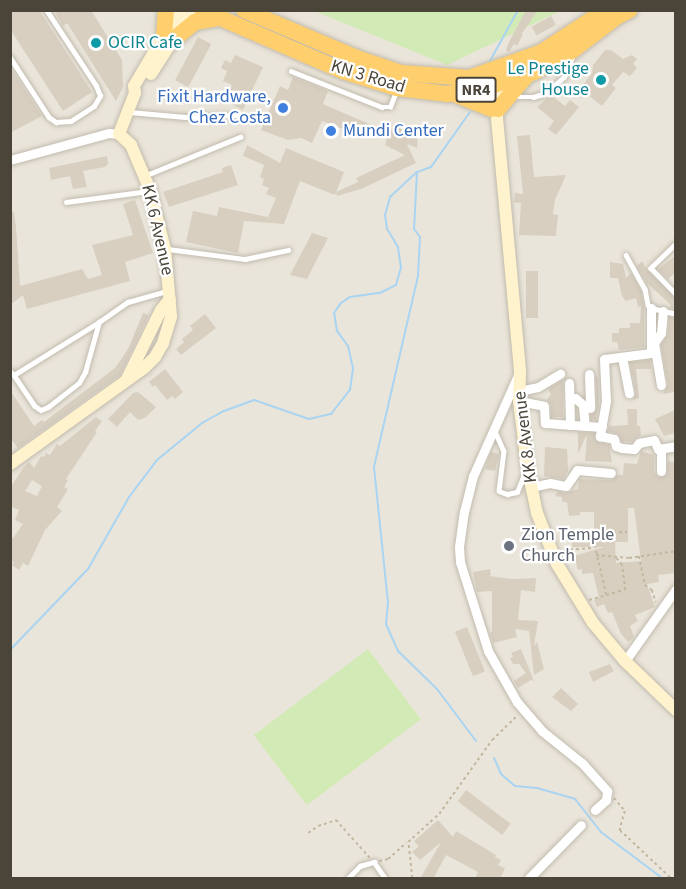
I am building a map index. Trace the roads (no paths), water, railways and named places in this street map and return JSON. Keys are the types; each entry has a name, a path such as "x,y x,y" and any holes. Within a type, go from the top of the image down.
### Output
{"highway":[{"path":"166,10 169,38 195,22 221,18"},
{"name":"KN 3 Road","path":"202,10 343,70 397,88 447,94 494,94 573,50 617,12"},
{"name":"KN 3 Road","path":"244,10 313,40 401,73 437,77 494,94"},
{"name":"KN 3 Road","path":"494,94 542,52 617,12"}],"main road":[{"path":"169,38 179,10"},
{"path":"119,134 135,93 134,87 192,10"},
{"name":"KK 8 Avenue","path":"494,94 520,373 519,396 527,466 537,513 557,564 580,603 625,661 675,710"},
{"name":"KK 6 Avenue","path":"10,464 125,383 155,357 163,344 171,316 165,249 150,190 129,141 119,134"}],"street":[{"path":"10,160 109,133 119,134"},
{"path":"651,308 651,353 604,359 606,409 600,436 614,439 616,446 634,449 639,443 654,440 658,449 675,446"},
{"path":"662,385 654,342 661,333 663,311"},
{"path":"622,357 629,393"},
{"path":"520,373 471,485 460,538 460,562 488,651 523,710 542,731 582,763 607,791 606,800 595,810"},
{"path":"519,396 560,374"},
{"path":"585,426 589,374"},
{"path":"569,383 573,399 570,425"},
{"path":"519,396 544,406 545,423 602,427"},
{"path":"573,399 583,405 606,409"},
{"path":"661,471 662,449"},
{"path":"531,487 550,483 566,486 578,470 611,473"},
{"path":"625,661 660,615 675,589"},
{"path":"529,879 581,825"}],"lane":[{"path":"10,57 49,117 56,122 71,121 94,106 100,96 96,86 46,10"},
{"path":"494,94 534,97 555,87 569,69 573,50"},
{"path":"291,70 382,107 390,107 397,88"},
{"path":"128,112 184,117 236,115"},
{"path":"144,176 240,137"},
{"path":"66,202 150,190"},
{"path":"675,244 651,268 675,294"},
{"path":"165,249 245,259 288,250"},
{"path":"626,255 645,289 651,308 675,314"},
{"path":"99,322 85,372 79,383 48,407 41,410 35,406 12,373 99,322 128,302 170,295"},
{"path":"494,429 504,451 499,491 507,494 517,492 527,466"},
{"path":"348,879 360,866 374,862 385,879"}],"waterway":[{"path":"490,61 518,10"},
{"path":"470,112 431,167 417,172 414,229 420,237 418,276 374,467 388,602 386,624 398,651 437,689 476,741"},
{"path":"10,650 88,569 129,497 157,460 202,423 224,411 254,400 309,419 331,414 350,390 353,368 348,346 337,331 334,313 341,303 350,297 380,293 396,285 401,267 398,247 387,229 385,215 390,197 417,172"},
{"path":"494,758 501,774 515,786 537,788 575,799 601,832 662,878"}],"place":[{"name":"OCIR Cafe","path":"96,43"},
{"name":"Le Prestige House","path":"601,80"},
{"name":"Fixit Hardware, Chez Costa","path":"283,108"},
{"name":"Mundi Center","path":"331,131"},
{"name":"Zion Temple Church","path":"509,546"}]}
